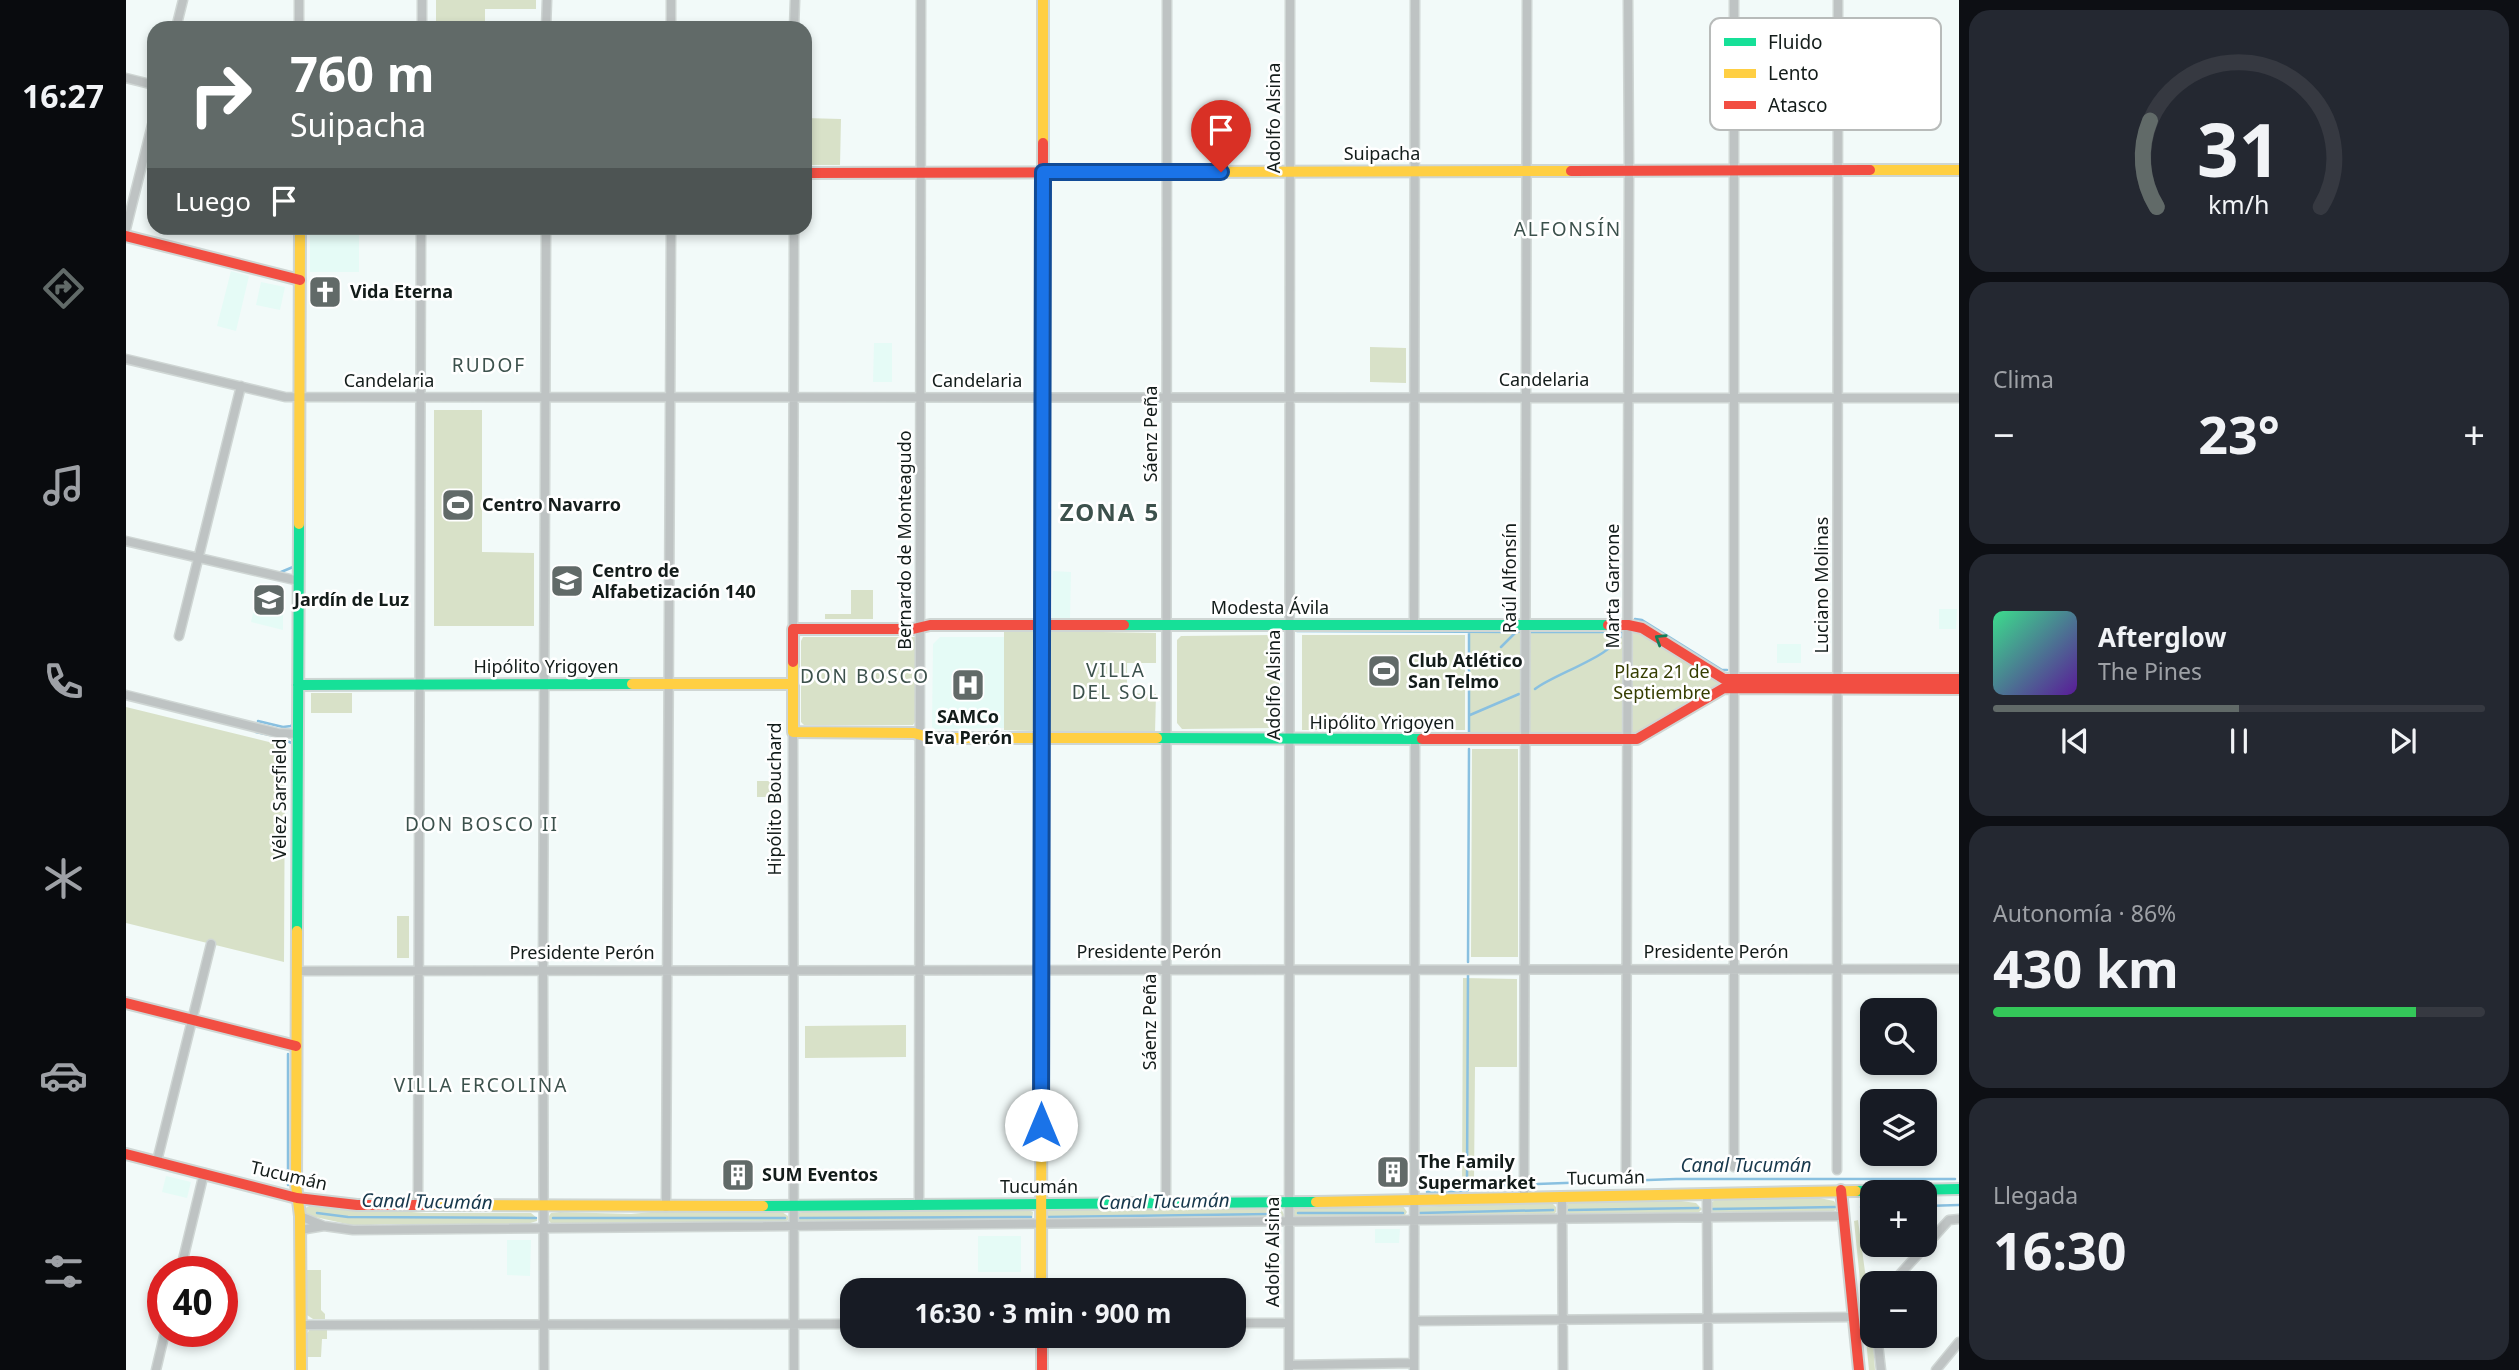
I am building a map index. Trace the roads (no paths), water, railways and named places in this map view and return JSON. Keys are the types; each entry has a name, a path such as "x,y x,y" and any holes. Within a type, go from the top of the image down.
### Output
{"street":[{"path":"178,21 183,0"},
{"path":"299,0 299,21"},
{"path":"422,0 422,21"},
{"path":"546,21 547,0"},
{"path":"671,0 671,21"},
{"path":"794,0 794,21"},
{"name":"Bernardo de Monteagudo","path":"919,1205 921,0"},
{"path":"1041,1278 1043,0"},
{"name":"Sáenz Peña","path":"1166,1203 1167,0"},
{"name":"Adolfo Alsina","path":"1289,1368 1290,0"},
{"path":"1414,625 1415,0"},
{"name":"Raúl Alfonsín","path":"1524,1197 1527,0"},
{"name":"Marta Garrone","path":"1626,1172 1628,0"},
{"path":"1734,0 1734,18"},
{"name":"Luciano Molinas","path":"1838,0 1838,18"},
{"path":"126,78 147,83"},
{"path":"1734,130 1734,1167"},
{"name":"Luciano Molinas","path":"1837,1170 1838,130"},
{"path":"126,229 147,145"},
{"name":"Suipacha","path":"812,173 1959,170"},
{"name":"Vélez Sarsfield","path":"300,235 296,1046 301,1370"},
{"path":"418,1206 421,235"},
{"path":"544,1370 546,235"},
{"path":"666,1207 671,235"},
{"name":"Hipólito Bouchard","path":"794,235 794,1370"},
{"path":"126,236 300,279"},
{"name":"Candelaria","path":"126,359 285,397 1959,398"},
{"path":"179,636 241,386"},
{"path":"126,541 299,581"},
{"name":"Modesta Ávila","path":"793,629 930,625 1628,625 1642,628 1732,684"},
{"name":"Hipólito Yrigoyen","path":"793,732 914,733 931,738 1042,740 1637,739 1732,684 1837,684 1959,679"},
{"name":"Hipólito Yrigoyen","path":"299,685 793,684"},
{"name":"Hipólito Yrigoyen","path":"1837,684 1959,689"},
{"path":"126,695 278,733 298,734"},
{"path":"1289,1368 1414,1367 1415,740"},
{"path":"157,1161 211,944"},
{"name":"Presidente Perón","path":"297,971 1959,969"},
{"path":"126,1003 296,1046"},
{"name":"Tucumán","path":"126,1154 297,1198 334,1204 418,1206 1288,1203 1959,1189"},
{"path":"184,1256 204,1173"},
{"path":"1841,1190 1859,1370"},
{"path":"1707,1193 1707,1370"},
{"path":"1562,1197 1563,1370"},
{"name":"Tucumán","path":"300,1216 324,1226 353,1230 1844,1216"},
{"path":"1903,1271 1949,1220 1959,1219"},
{"name":"Tucumán","path":"300,1230 324,1226"},
{"path":"1414,1321 1854,1317"},
{"path":"1246,1323 1289,1323"},
{"path":"300,1325 840,1324"},
{"path":"1936,1370 1959,1342"},
{"path":"156,1370 161,1347"},
{"path":"1042,1348 1042,1370"},
{"path":"1878,1348 1881,1370"}],"waterway":[{"path":"281,572 293,567"},
{"path":"1635,619 1642,620 1722,670 1727,670"},
{"path":"1469,630 1469,732"},
{"path":"1297,631 1517,632"},
{"path":"1501,647 1520,631"},
{"path":"1535,689 1598,656 1610,648 1623,631"},
{"path":"1531,632 1622,632"},
{"path":"1470,715 1519,694"},
{"path":"258,721 283,727 294,723"},
{"path":"256,732 270,735"},
{"path":"276,737 292,743"},
{"path":"1468,962 1469,749"},
{"path":"1468,974 1467,1182 1473,1189"},
{"path":"288,1054 288,1185"},
{"name":"Canal Tucumán","path":"1537,1184 1676,1179 1955,1179"},
{"name":"Canal Tucumán","path":"1427,1192 1463,1192 1478,1186 1516,1185"},
{"name":"Canal Tucumán","path":"1937,1206 1959,1205"},
{"name":"Canal Tucumán","path":"1713,1209 1835,1207"},
{"name":"Canal Tucumán","path":"1569,1210 1698,1208"},
{"name":"Canal Tucumán","path":"1420,1213 1553,1210"},
{"name":"Canal Tucumán","path":"317,1213 348,1217 536,1218"},
{"name":"Canal Tucumán","path":"1298,1213 1403,1213"},
{"name":"Canal Tucumán","path":"1048,1217 1280,1214"},
{"name":"Canal Tucumán","path":"800,1218 1031,1217"},
{"name":"Canal Tucumán","path":"553,1218 785,1218"}],"place":[{"name":"Vida Eterna","path":"325,292"},
{"name":"Centro Navarro","path":"458,505"},
{"name":"Centro de Alfabetización 140","path":"567,581"},
{"name":"Jardín de Luz","path":"269,600"},
{"name":"Club Atlético San Telmo","path":"1384,671"},
{"name":"SAMCo Eva Perón","path":"968,685"},
{"name":"The Family Supermarket","path":"1393,1172"},
{"name":"SUM Eventos","path":"738,1175"}],"district":[{"name":"ALFONSÍN","path":"1568,229"},
{"name":"RUDOF","path":"489,365"},
{"name":"ZONA 5","path":"1110,513"},
{"name":"DON BOSCO","path":"865,676"},
{"name":"VILLA DEL SOL","path":"1116,681"},
{"name":"DON BOSCO II","path":"482,824"},
{"name":"VILLA ERCOLINA","path":"481,1085"}],"park label":[{"name":"Plaza 21 de Septiembre","path":"1662,682"}]}
